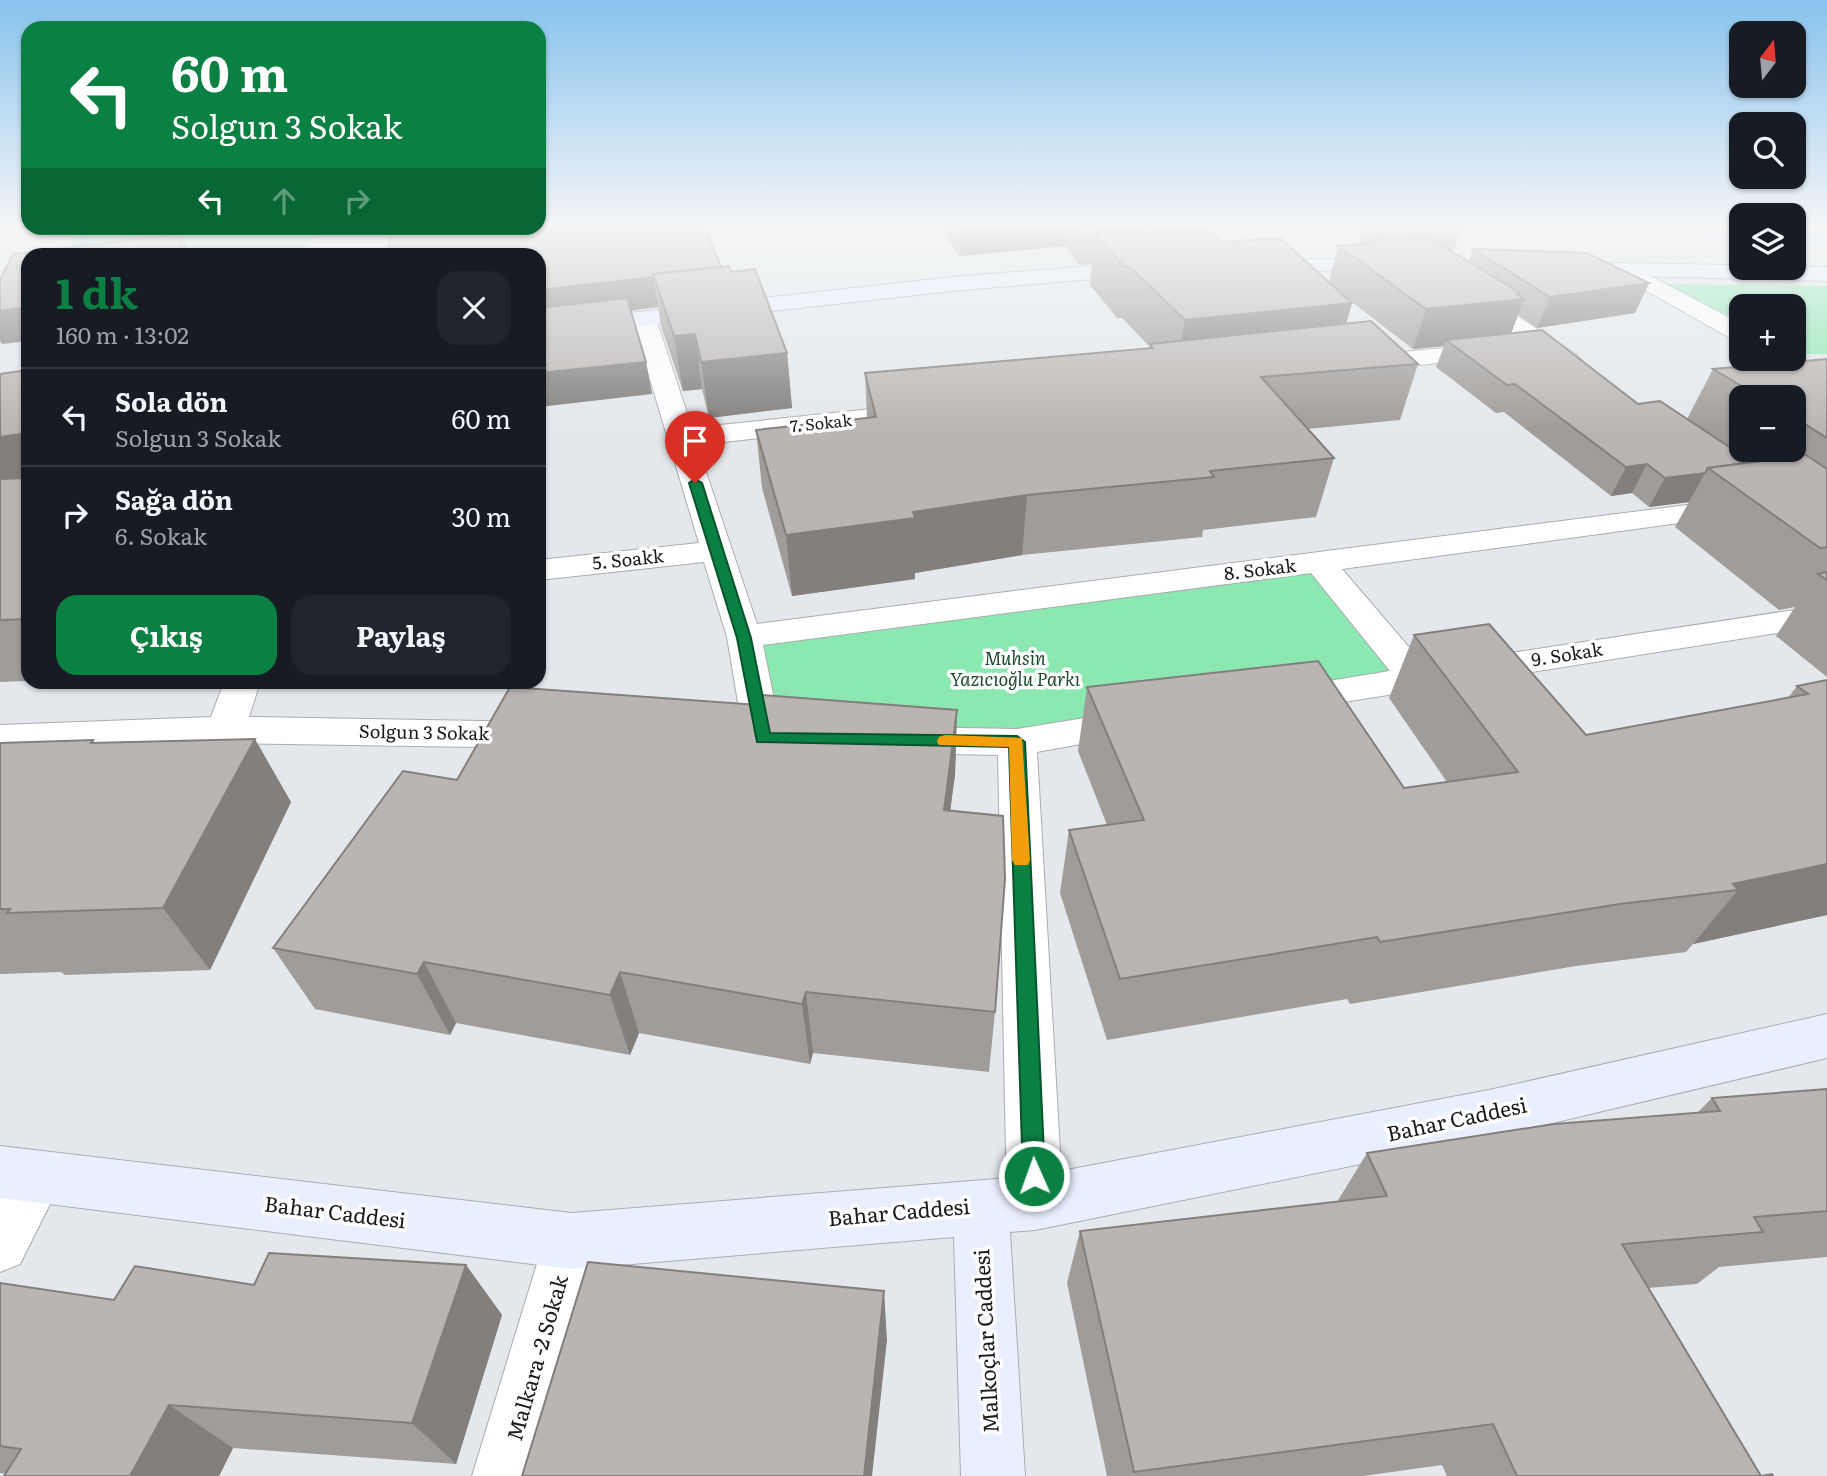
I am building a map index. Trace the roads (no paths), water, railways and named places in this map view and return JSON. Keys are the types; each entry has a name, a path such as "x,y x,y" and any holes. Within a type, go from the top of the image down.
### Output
{"main road":[{"path":"546,329 872,293"},
{"name":"Bahar Caddesi","path":"18,1175 572,1241 1008,1205 1489,1114 1827,1036"},
{"name":"Malkoçlar Caddesi","path":"993,1476 1008,1205"}],"street":[{"path":"1466,293 1589,375"},
{"path":"1667,293 1729,327"},
{"path":"644,318 744,638 763,738"},
{"path":"1339,367 1545,345"},
{"path":"1806,370 1827,382"},
{"name":"7. Sokak","path":"681,438 942,410"},
{"name":"8. Sokak","path":"744,638 1762,504"},
{"name":"5. Soakk","path":"546,569 716,551"},
{"path":"1319,562 1416,679"},
{"name":"9. Sokak","path":"1251,705 1827,615"},
{"path":"226,730 240,689"},
{"path":"870,740 1017,742 1168,718"},
{"name":"Solgun 3 Sokak","path":"0,738 226,730 570,735"},
{"path":"722,738 803,739"},
{"path":"1008,1205 1017,742"},
{"path":"0,1244 18,1175"},
{"name":"Malkara -2 Sokak","path":"504,1476 572,1241"}],"park label":[{"name":"Muhsin Yazıcıoğlu Parkı","path":"1015,669"}]}
